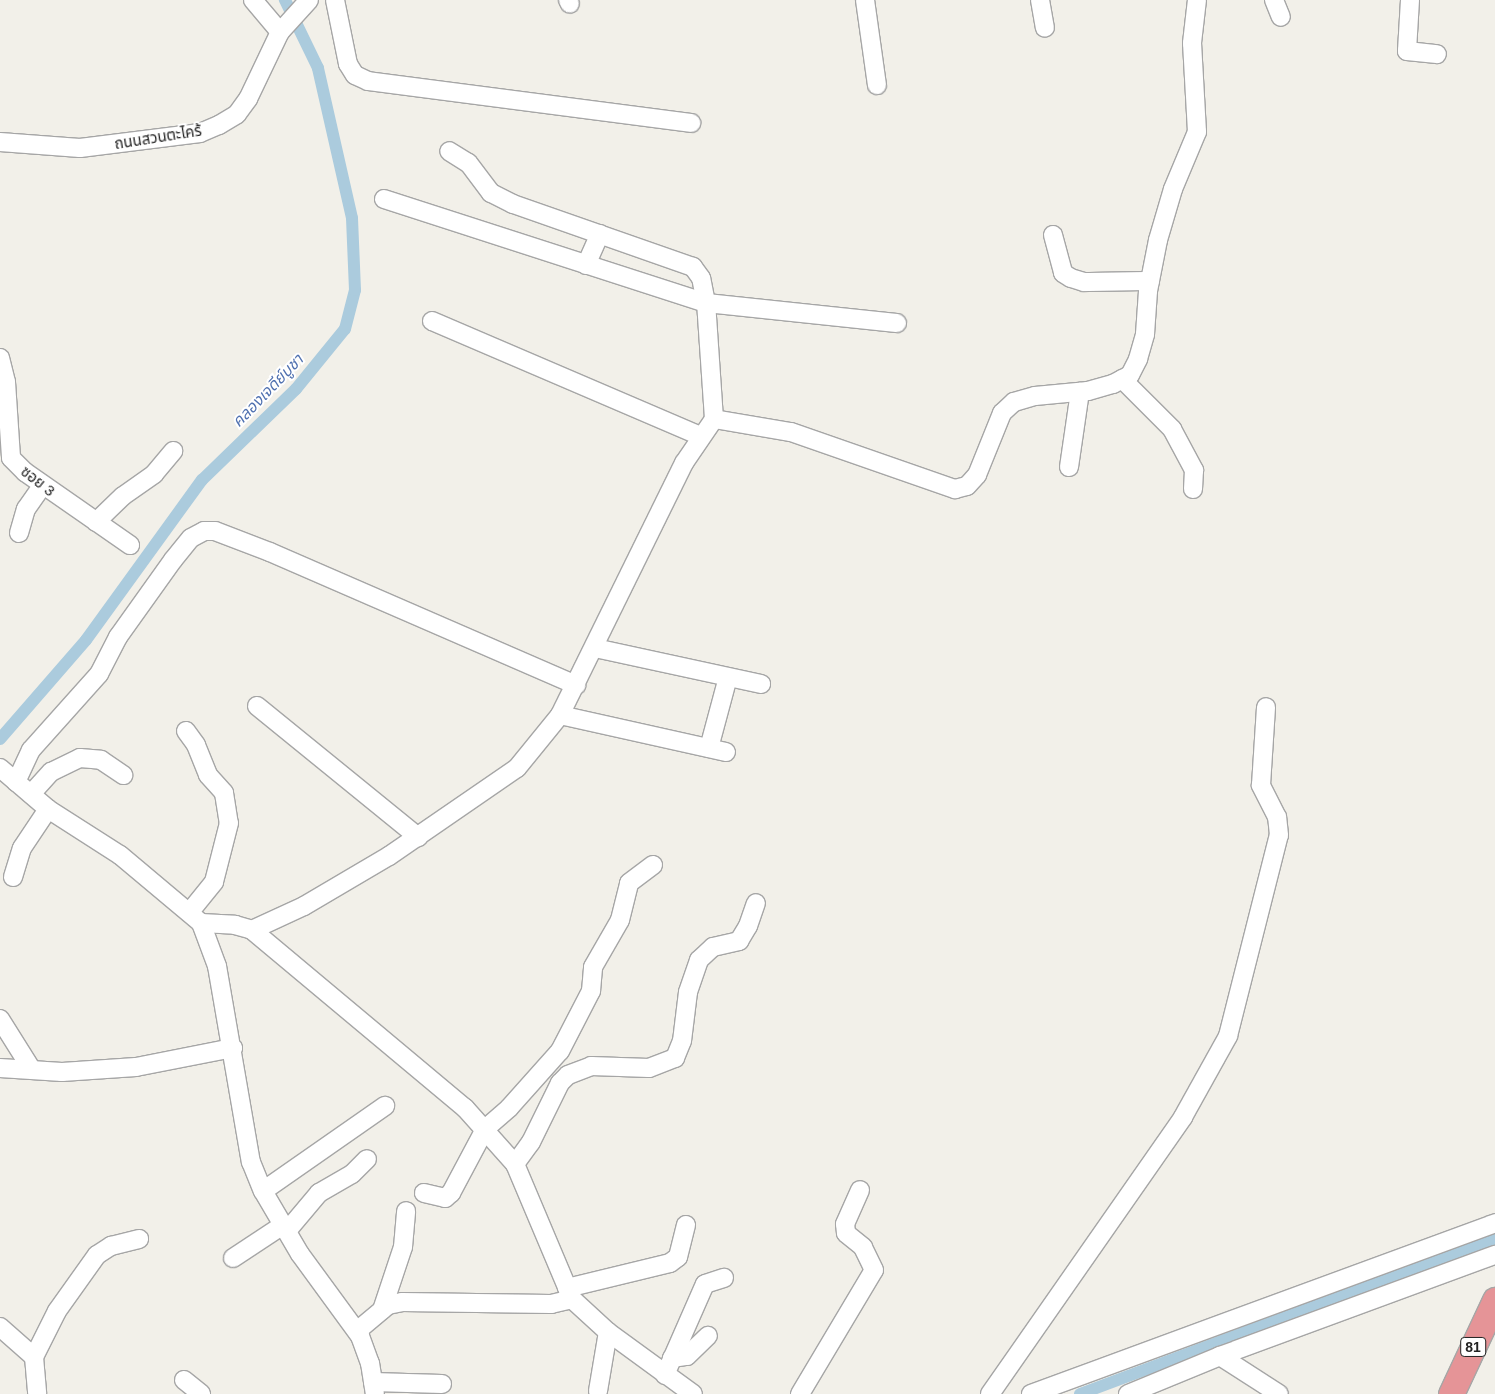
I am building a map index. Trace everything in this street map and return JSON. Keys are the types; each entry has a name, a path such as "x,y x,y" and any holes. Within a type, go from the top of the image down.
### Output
{"highway":[{"name":"81","path":"1451,1394 1495,1300"}],"street":[{"path":"253,0 285,27"},
{"name":"ถนนสวนตะไคร้","path":"0,142 80,148 200,133 237,114 263,72 285,27 309,0"},
{"path":"334,0 348,64 355,75 368,81 691,123"},
{"path":"865,0 877,85"},
{"path":"1040,0 1045,28"},
{"path":"714,419 791,432 955,489 967,486 976,475 1002,413 1014,402 1036,396 1080,392 1130,375 1138,359 1145,334 1150,281 1173,189 1197,132 1192,43 1197,0"},
{"path":"1274,0 1282,17"},
{"path":"1410,0 1407,51 1436,54"},
{"path":"252,930 304,906 418,837 517,768 560,715 595,648 684,463 700,436 714,419 706,302 701,278 693,267 498,196 491,192 468,163 449,151"},
{"path":"384,199 706,302 897,323"},
{"path":"586,265 600,234"},
{"path":"1054,235 1063,273 1071,278 1084,282 1150,281"},
{"path":"432,321 700,436"},
{"name":"ซอย 3","path":"0,358 11,458 43,485 130,545"},
{"path":"1122,379 1172,429 1194,470 1193,489"},
{"path":"1069,467 1080,392"},
{"path":"96,522 122,496 154,474 173,451"},
{"path":"19,533 26,509 43,485"},
{"path":"16,782 31,750 98,674 118,637 173,560 191,538 204,531 215,531 270,552 576,685"},
{"path":"595,648 760,684"},
{"path":"560,715 718,750 728,677"},
{"path":"257,706 418,837"},
{"path":"990,1394 1178,1124 1228,1036 1279,835 1277,817 1261,785 1266,707"},
{"path":"186,731 196,745 208,775 224,793 229,823 214,882 195,918"},
{"path":"31,794 51,772 80,758 101,760 123,775"},
{"path":"0,768 48,809 120,855 195,918 217,966 233,1048 251,1162 263,1190 285,1228 357,1331 370,1364 374,1388 442,1384"},
{"path":"13,876 22,848 48,809"},
{"path":"424,1193 445,1198 451,1193 485,1128 509,1108 560,1051 591,991 593,967 620,920 629,883 653,865"},
{"path":"515,1164 531,1142 560,1083 568,1075 591,1066 650,1068 675,1058 682,1042 688,992 700,960 713,946 738,941 748,926 756,902"},
{"path":"195,918 252,930 440,1085 485,1128 515,1164 570,1294 608,1332 693,1394"},
{"path":"0,1019 32,1070"},
{"path":"0,1068 62,1072 136,1067 233,1048"},
{"path":"263,1190 384,1106"},
{"path":"233,1258 285,1228 319,1193 352,1174 367,1159"},
{"path":"800,1394 874,1270 863,1246 846,1233 845,1224 860,1190"},
{"path":"382,1310 404,1247 406,1211"},
{"path":"1031,1394 1495,1223"},
{"path":"357,1331 382,1310 402,1302 422,1300 551,1304 570,1294 670,1263 678,1257 686,1225"},
{"path":"37,1394 34,1358 58,1311 97,1255 111,1246 139,1239"},
{"path":"1128,1394 1220,1356 1495,1255"},
{"path":"665,1375 705,1284 724,1278"},
{"path":"0,1328 34,1358"},
{"path":"597,1393 608,1332"},
{"path":"672,1358 687,1356 708,1336"},
{"path":"1220,1356 1279,1394"},
{"path":"184,1380 201,1394"}],"waterway":[{"name":"คลองเจดีย์บูชา","path":"0,739 86,640 202,480 296,389 345,329 355,290 352,218 318,68 285,0"},
{"path":"1080,1394 1495,1239"}]}
